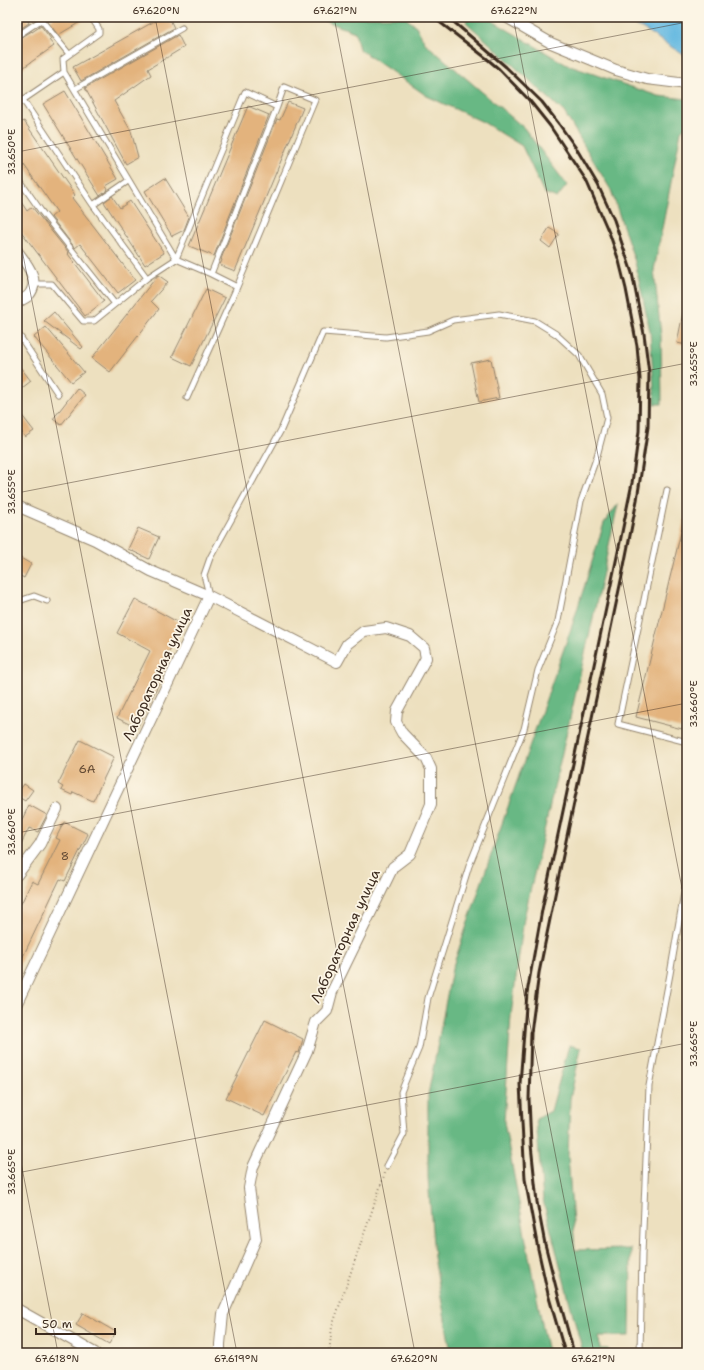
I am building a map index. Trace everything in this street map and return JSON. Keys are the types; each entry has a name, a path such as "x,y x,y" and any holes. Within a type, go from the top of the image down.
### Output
{"street":[{"path":"506,17 551,43 616,70 647,79 687,84"},
{"path":"17,303 28,295 33,284 32,270 18,253"},
{"name":"Лабораторная улица","path":"17,506 95,540 151,571 210,596 338,662 347,644 364,631 386,628 410,636 424,648 426,658 397,711 396,722 402,733 426,758 431,769 431,804 410,854 393,867 332,992 327,1011 316,1022 307,1051 253,1167 248,1188 256,1239 223,1314 220,1353"},
{"name":"Лабораторная улица","path":"17,1003 21,985 210,596"},
{"path":"17,875 40,844 57,809"},
{"path":"17,1309 95,1353"}],"lane":[{"path":"91,17 99,29 99,33 63,59 64,72 176,259 237,287"},
{"path":"17,36 40,19 69,54"},
{"path":"74,89 182,28"},
{"path":"17,104 64,72"},
{"path":"187,398 237,287 315,100 284,87 210,274"},
{"path":"33,284 52,284 83,321 94,321 147,278 176,259 245,92 277,106"},
{"path":"23,100 93,205 147,278"},
{"path":"17,177 41,211 115,304"},
{"path":"93,205 128,181"},
{"path":"210,596 204,574 210,558 281,430 323,332 386,337 428,331 452,320 499,314 535,321 556,334 579,355 602,394 607,418 597,456 581,501 558,621 538,670 524,729 467,873 428,998 420,1048 402,1092 404,1134 387,1166"},
{"path":"17,332 58,394"},
{"path":"667,490 618,724 687,742"},
{"path":"17,606 19,601 34,596 47,602"},
{"path":"687,759 687,764"},
{"path":"640,1353 642,1254 650,1086 687,875"}],"path":[{"path":"329,1353 332,1328 387,1166"}],"green space":[{"path":"314,17 404,17 416,26 425,43 524,128 567,185 557,198 544,193 522,146 483,122 427,96 359,49 355,32"},
{"path":"468,17 486,17 567,65 658,96 687,99 687,125 681,131 654,270 661,335 662,404 655,404 650,331 635,262 611,190 564,112 466,22"},
{"path":"618,504 524,918 511,1015 504,1122 548,1353 451,1353 434,1257 428,1177 428,1095 452,969 573,623 604,523"},
{"path":"569,1045 581,1048 570,1099 568,1156 575,1250 631,1249 630,1336 599,1336 600,1349 608,1349 610,1353 583,1353 543,1200 536,1119 551,1111"}],"water":[{"path":"609,17 687,17 687,57 642,28"}],"building":[{"path":"17,17 26,17 29,23 17,31"},
{"path":"54,17 87,18 58,35 48,22"},
{"path":"162,17 169,17 174,28 81,81 73,67"},
{"path":"41,26 51,39 49,40 54,46 17,72 17,40"},
{"path":"178,35 184,47 148,69 151,75 114,101 131,131 138,157 126,164 85,88"},
{"path":"65,91 118,179 106,186 108,190 100,196 43,104"},
{"path":"288,102 303,108 235,271 220,265 221,259 277,119 280,120"},
{"path":"248,106 269,115 214,256 189,246"},
{"path":"24,121 75,195 72,198 135,280 118,293 80,244 75,248 51,217 57,212 17,155 17,125"},
{"path":"165,178 189,217 184,230 172,236 145,191"},
{"path":"17,196 27,211 32,207 69,253 68,254 104,301 85,316 17,226"},
{"path":"112,196 120,208 130,201 164,253 145,265 104,202"},
{"path":"549,228 559,234 550,248 541,241"},
{"path":"158,275 168,282 151,301 159,309 110,372 92,358"},
{"path":"206,289 225,298 191,366 172,357"},
{"path":"54,312 83,347 81,349 44,321"},
{"path":"683,313 687,313 687,345 677,343"},
{"path":"46,327 84,372 71,382 34,337"},
{"path":"491,359 499,398 479,402 471,363"},
{"path":"17,363 31,381 17,392"},
{"path":"77,388 85,395 61,425 53,419"},
{"path":"17,409 34,431 25,437 17,426"},
{"path":"684,520 687,520 687,709 682,729 636,717"},
{"path":"138,528 159,537 149,559 128,549"},
{"path":"17,556 31,564 24,578 17,574"},
{"path":"135,599 183,625 160,668 165,671 137,728 117,718 150,651 117,633"},
{"path":"80,740 114,757 93,801 73,792 72,795 61,790 63,787 58,784"},
{"path":"24,784 33,790 25,801 17,796"},
{"path":"29,805 47,815 38,832 29,828 17,852 17,830"},
{"path":"64,822 88,834 65,881 60,879 17,969 17,912 32,881 38,884 60,840 56,838"},
{"path":"265,1020 303,1039 299,1053 296,1052 264,1116 226,1098"},
{"path":"83,1313 116,1332 109,1344 76,1325"}],"railway":[{"path":"433,17 499,69 530,101 550,126 586,180 610,235 619,261 637,346 640,379 639,431 632,483 542,910 527,993 520,1084 525,1179 548,1294 565,1353"},
{"path":"448,17 506,67 542,102 576,148 598,185 614,220 632,273 644,334 649,373 648,427 637,500 539,973 531,1033 529,1099 531,1145 537,1202 545,1244 574,1353"}]}
